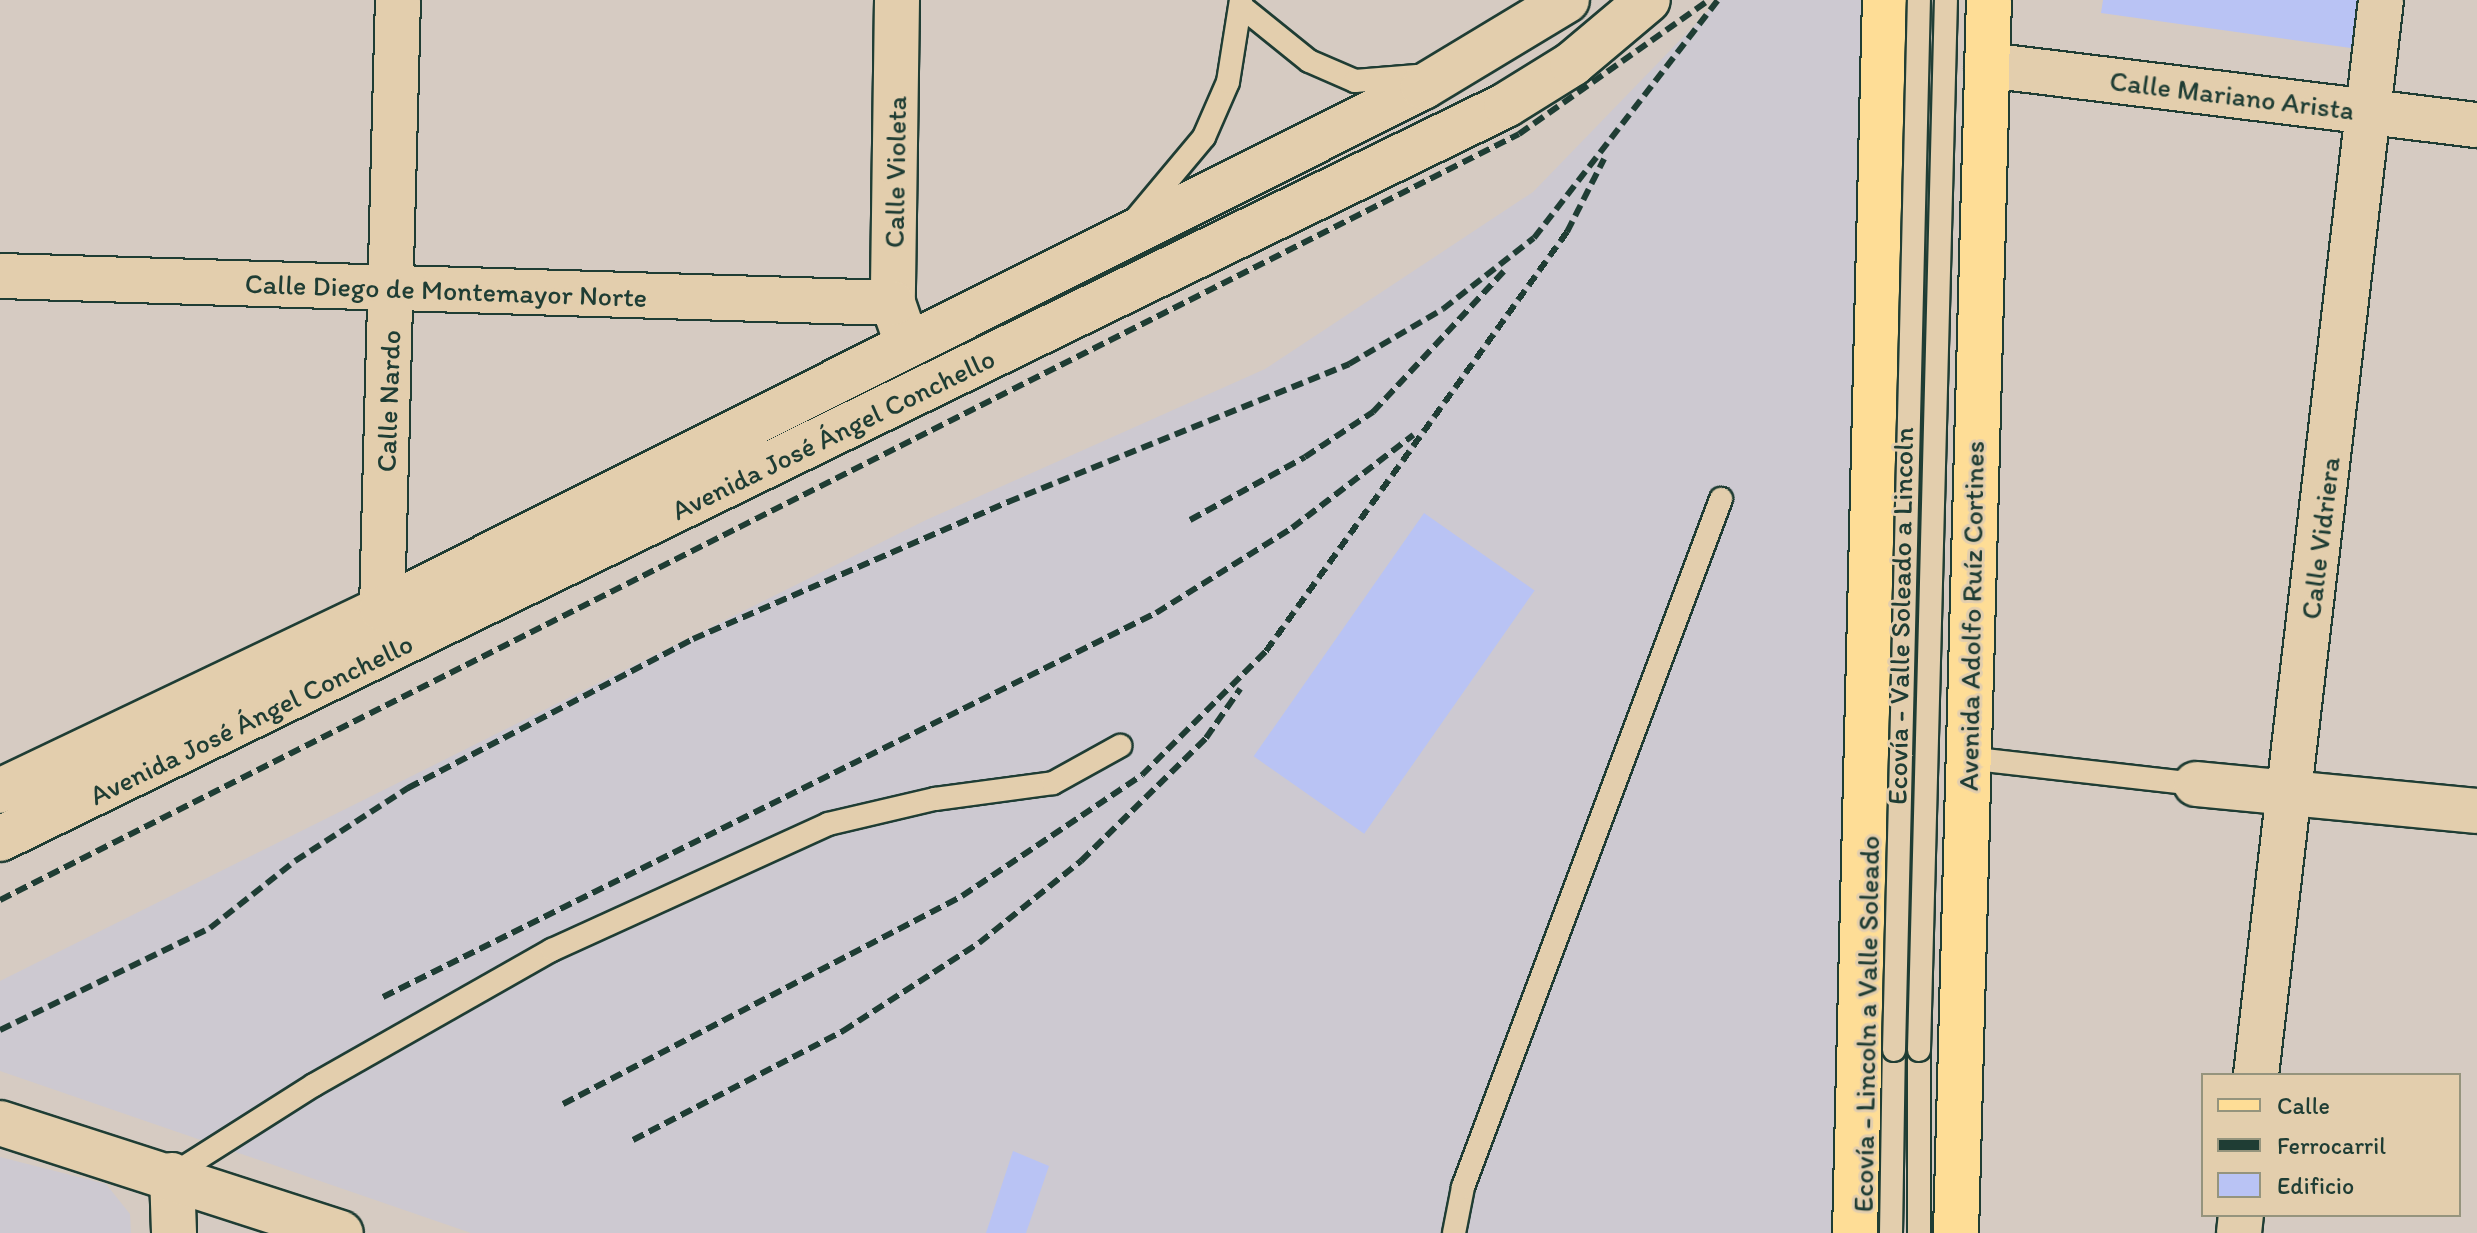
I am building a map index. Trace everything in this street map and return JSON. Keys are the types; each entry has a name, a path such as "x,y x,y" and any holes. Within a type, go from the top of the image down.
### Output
{"main road":[{"path":"1855,1233 1876,265 1885,0"},
{"name":"Avenida Adolfo Ruíz Cortines","path":"1956,1233 1979,278 1989,0"},
{"path":"1876,265 1892,255 1930,248 1950,254 1979,278"}],"street":[{"name":"Calle Nardo","path":"382,609 398,0"},
{"name":"Calle Violeta","path":"897,0 899,323"},
{"name":"Avenida José Ángel Conchello","path":"0,791 382,609 899,323 1118,237 1455,69 1567,0"},
{"name":"Avenida José Ángel Conchello","path":"0,839 1506,105 1572,64 1648,0"},
{"name":"Calle Vidriera","path":"2256,1073 2381,0"},
{"name":"Calle Mariano Arista","path":"1987,65 2477,125"},
{"name":"Calle Diego de Montemayor Norte","path":"0,276 392,289 899,323"},
{"path":"2196,784 2477,811"},
{"path":"0,1123 172,1175 341,1233"},
{"path":"172,1175 174,1233"}],"lane":[{"name":"Ecovía - Lincoln a Valle Soleado","path":"1891,1233 1919,0"},
{"name":"Ecovía - Valle Soleado a Lincoln","path":"1919,1233 1919,1050 1946,0"},
{"path":"1242,4 1309,61 1355,81 1396,80 1455,69"},
{"path":"1118,237 1204,137 1228,82 1242,4"},
{"path":"1454,1233 1463,1187 1721,499"},
{"path":"172,1175 314,1085 552,950 828,824 935,799 1053,783 1120,746"},
{"path":"1967,758 2196,784"}],"shaded area":[{"path":"1719,0 1862,0 1840,1233 471,1233 0,1071 0,981 926,520 1265,369 1533,192"},
{"path":"0,1157 106,1184 130,1214 131,1233 0,1233"}],"building":[{"path":"2103,0 2364,0 2358,49 2101,13"},
{"path":"1424,513 1535,590 1364,834 1254,756"},
{"path":"1013,1151 1049,1166 1026,1233 986,1233"}],"railway":[{"path":"0,900 1519,134 1709,0"},
{"path":"0,1030 210,928 295,861 408,788 693,639 1008,502 1349,364 1443,309 1534,238 1718,0"},
{"path":"563,1104 962,896 1142,775 1266,651 1567,232 1604,159"},
{"path":"1190,520 1305,457 1373,412 1504,271"},
{"path":"383,997 1156,613 1292,528 1413,435"},
{"path":"633,1140 843,1031 979,943 1081,861 1206,738 1240,689"}]}
